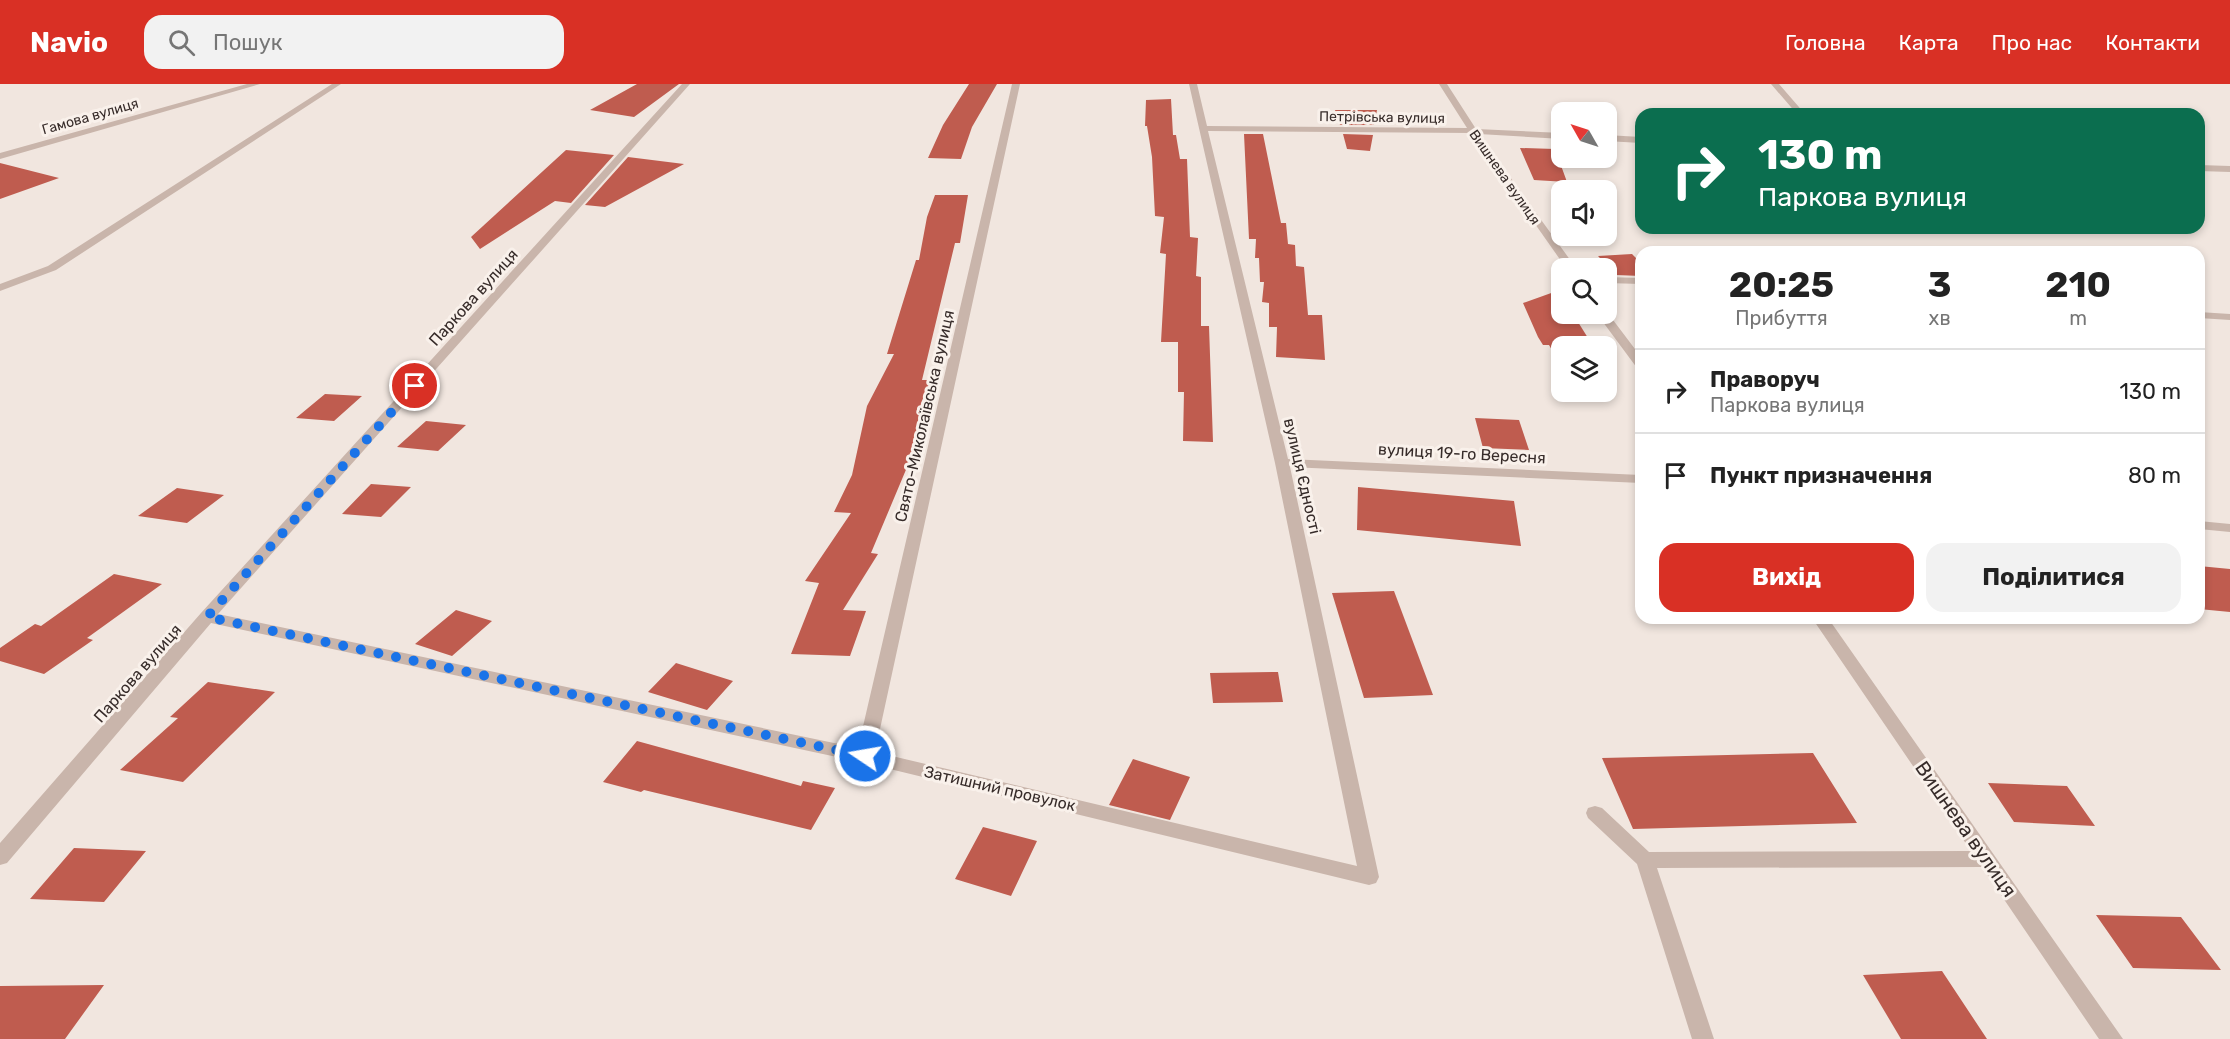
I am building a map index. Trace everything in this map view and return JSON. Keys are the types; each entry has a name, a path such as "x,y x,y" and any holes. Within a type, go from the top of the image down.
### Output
{"street":[{"name":"Гамова вулиця","path":"0,156 256,84"},
{"path":"0,288 52,268 338,84"},
{"name":"Паркова вулиця","path":"0,857 207,617 686,84"},
{"name":"Свято-Миколаївська вулиця","path":"865,756 1016,84"},
{"name":"вулиця Єдності","path":"1193,84 1282,463 1369,877"},
{"name":"Вишнева вулиця","path":"1443,84 1473,131 1563,258"},
{"path":"1775,84 1797,108"},
{"name":"Петрівська вулиця","path":"1202,128 1473,131 1551,135"},
{"path":"1617,139 1635,140"},
{"path":"2205,168 2230,169"},
{"path":"1617,280 1635,281"},
{"path":"2205,315 2230,317"},
{"path":"1610,324 1635,357"},
{"name":"вулиця 19-го Вересня","path":"1282,463 1635,479"},
{"path":"2205,526 2230,528"},
{"name":"Затишний провулок","path":"207,617 865,756 1369,877"},
{"name":"Вишнева вулиця","path":"1824,624 2112,1039"},
{"path":"1595,813 1645,860 1703,1039"},
{"path":"1645,860 1987,859"}],"building":[{"path":"637,84 679,84 634,117 590,110"},
{"path":"969,84 997,84 972,127 961,159 928,158 943,125"},
{"path":"1171,99 1173,135 1176,135 1180,159 1187,159 1190,237 1198,238 1196,276 1201,277 1201,326 1209,326 1213,442 1183,441 1184,392 1178,392 1178,342 1161,342 1166,254 1160,253 1164,217 1155,216 1152,157 1147,126 1145,126 1146,100"},
{"path":"1335,110 1377,110 1374,125 1340,125"},
{"path":"1244,134 1263,134 1281,223 1286,223 1288,244 1295,245 1296,266 1304,267 1308,315 1322,315 1325,360 1276,357 1277,327 1269,327 1269,303 1262,302 1264,282 1260,282 1259,258 1255,258 1256,239 1249,239"},
{"path":"1343,134 1373,135 1370,151 1347,149"},
{"path":"1520,148 1551,149 1551,168 1562,168 1566,180 1534,180"},
{"path":"566,150 614,155 571,203 555,201 480,249 471,237"},
{"path":"628,157 684,164 605,207 585,205"},
{"path":"0,163 59,178 0,199"},
{"path":"935,195 968,195 960,243 955,243 922,380 931,380 921,403 913,453 871,553 878,554 843,610 866,611 850,656 791,654 819,583 805,581 851,513 834,512 852,475 867,406 894,354 887,354 916,260 919,260 927,217"},
{"path":"1632,254 1635,257 1635,276 1617,275 1617,258 1598,256"},
{"path":"1551,293 1551,324 1579,324 1587,336 1551,336 1551,348 1549,345 1543,345 1523,303"},
{"path":"325,394 362,396 334,421 296,418"},
{"path":"1475,418 1519,420 1529,450 1483,448"},
{"path":"426,421 466,425 438,451 397,447"},
{"path":"371,484 411,487 381,517 342,514"},
{"path":"1358,487 1514,501 1521,546 1357,530"},
{"path":"177,488 224,495 187,523 138,516"},
{"path":"2205,567 2230,569 2230,612 2205,610"},
{"path":"114,574 162,584 87,638 93,640 44,674 0,661 0,648 35,624 41,626"},
{"path":"1394,591 1433,695 1364,698 1332,593"},
{"path":"456,610 492,621 452,656 415,644"},
{"path":"676,663 733,681 707,710 648,692"},
{"path":"1278,672 1283,702 1213,703 1210,673"},
{"path":"208,682 275,692 183,782 120,770 178,718 170,717"},
{"path":"637,741 801,786 803,781 835,788 811,830 603,782"},
{"path":"1813,753 1857,823 1633,829 1602,758"},
{"path":"1133,759 1190,777 1170,820 1109,805"},
{"path":"1988,783 2067,786 2095,826 2014,822"},
{"path":"983,827 1037,841 1011,896 955,879"},
{"path":"74,848 146,851 104,902 30,899"},
{"path":"2096,915 2181,917 2221,970 2133,968"},
{"path":"1942,971 1987,1039 1901,1039 1863,975"},
{"path":"104,985 65,1039 0,1039 0,986"}],"route":[{"path":"415,386 207,617 865,756"}]}
